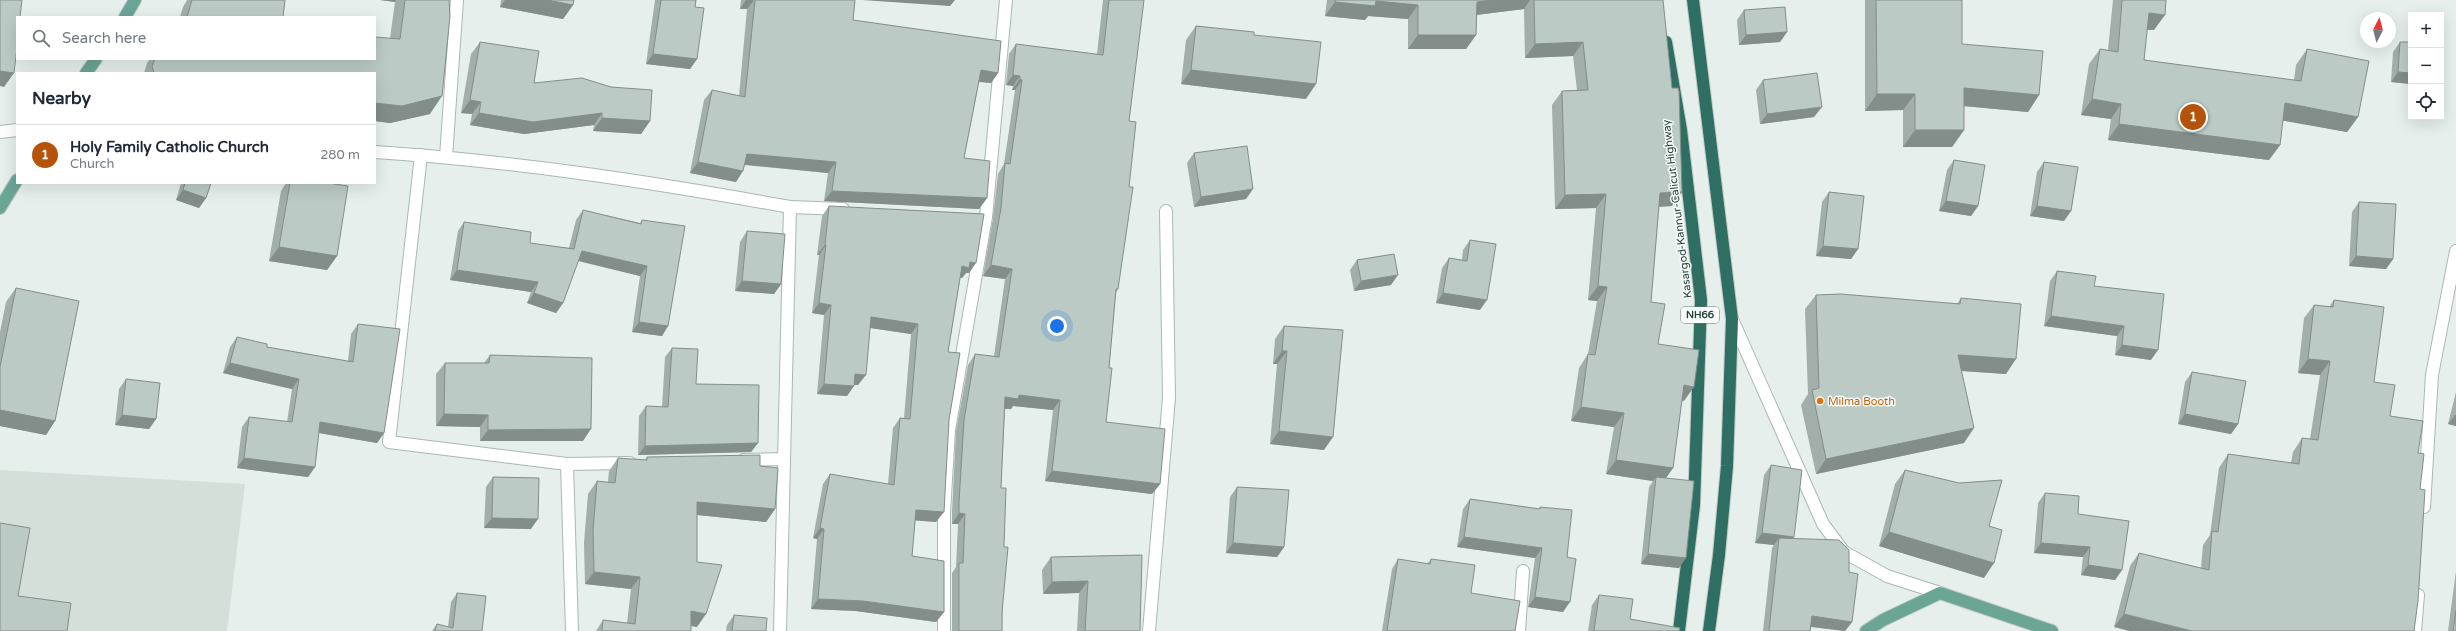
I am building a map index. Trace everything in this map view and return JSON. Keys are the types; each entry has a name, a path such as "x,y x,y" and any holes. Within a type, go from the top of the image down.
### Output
{"highway":[{"name":"NH66","path":"1693,0 1732,319 1727,466 1719,555 1709,631"},
{"name":"Kasargod-Kannur-Calicut Highway","path":"1664,30 1681,130 1701,300 1694,504 1679,631"}],"main road":[{"path":"126,16 135,0"},
{"path":"87,72 95,60"},
{"path":"0,208 16,182"},
{"path":"1866,631 1883,620 1940,593 2052,631"}],"street":[{"path":"446,157 457,0"},
{"path":"944,631 944,512 949,430 986,217 1006,0"},
{"path":"0,132 16,130"},
{"path":"376,152 446,157 659,183 790,207 853,210"},
{"path":"421,155 390,442 567,464 645,462"},
{"path":"780,631 790,207"},
{"path":"1149,631 1169,398 1166,211"},
{"path":"970,216 986,217"},
{"path":"2423,522 2432,375 2456,251"},
{"path":"1732,319 1823,524 1844,552 1887,576 1940,593"},
{"path":"730,460 784,459"},
{"path":"567,464 572,631"},
{"path":"1519,631 1524,571"},
{"path":"2415,631 2418,584"}],"shaded area":[{"path":"0,470 245,484 227,631 0,631"}],"building":[{"path":"0,0 22,0 20,16 16,16 16,56 14,73 0,71"},
{"path":"192,0 285,0 283,16 187,16"},
{"path":"405,0 449,0 450,16 442,96 402,106 376,103 376,72 154,72 152,66 155,60 376,60 376,37 400,39"},
{"path":"547,0 574,0 573,5"},
{"path":"661,0 696,0 695,7 704,8 697,59 653,54"},
{"path":"755,0 855,0 853,20 1001,41 998,73 981,70 964,158 990,161 987,198 832,191 836,162 747,154 743,171 698,162 712,90 745,97"},
{"path":"1109,0 1144,0 1129,121 1136,122 1129,187 1133,187 1118,289 1116,289 1109,368 1112,368 1106,422 1165,429 1160,484 1052,471 1060,400 1019,395 1018,399 1005,397 1001,488 1006,488 1004,547 1008,547 1002,612 1002,631 959,631 959,563 963,563 965,514 959,513 964,420 975,354 999,357 1012,269 991,265 1001,208 1005,163 1010,164 1022,80 1020,79 1020,76 1013,75 1016,44 1103,55"},
{"path":"1335,0 1493,0 1477,2 1476,35 1418,35 1418,5 1376,1 1375,6 1335,2"},
{"path":"1534,0 1663,0 1672,88 1678,88 1679,91 1682,192 1660,193 1651,302 1665,304 1658,344 1699,350 1694,387 1684,385 1673,468 1616,460 1624,413 1581,407 1588,354 1595,355 1607,287 1598,286 1606,194 1565,195 1562,91 1588,90 1583,42 1535,44"},
{"path":"1876,0 1962,0 1962,44 2043,51 2039,95 1964,88 1964,130 1915,130 1915,94 1877,94"},
{"path":"2122,0 2166,0 2165,15 2149,13 2144,60 2301,81 2307,49 2369,61 2358,117 2285,103 2280,145 2119,124 2121,104 2092,99 2100,49 2118,52"},
{"path":"1785,7 1787,32 1746,35 1744,10"},
{"path":"1196,26 1254,32 1254,35 1321,42 1316,84 1191,70"},
{"path":"480,42 539,51 534,83 582,78 611,87 652,90 650,121 602,118 602,113 533,122 479,113 481,102 470,100"},
{"path":"2400,42 2408,42 2408,73 2398,72"},
{"path":"1817,73 1822,107 1767,114 1763,80"},
{"path":"1247,146 1253,189 1201,197 1194,153"},
{"path":"1954,160 1985,165 1978,206 1946,201"},
{"path":"2044,162 2078,167 2071,211 2037,206"},
{"path":"185,184 211,184 206,198 183,190"},
{"path":"290,184 335,184 348,186 337,256 279,247"},
{"path":"1829,192 1864,196 1858,249 1823,246"},
{"path":"2359,202 2396,204 2393,259 2356,256"},
{"path":"829,206 984,214 976,263 970,262 969,268 962,266 948,352 960,353 949,420 944,512 916,510 912,556 944,561 944,612 863,601 818,599 824,529 820,528 830,474 894,485 900,418 910,419 918,324 871,317 866,375 855,374 854,386 824,384 831,305 819,303"},
{"path":"583,210 641,224 642,220 685,226 668,326 639,322 647,266 582,251 563,303 534,293 538,282 457,270 464,222 531,232 530,243 574,249"},
{"path":"747,231 785,234 781,284 742,281"},
{"path":"1470,240 1496,244 1487,300 1443,293 1449,258 1467,261"},
{"path":"1394,254 1398,275 1361,281 1357,260"},
{"path":"2057,271 2096,276 2094,286 2164,294 2158,350 2122,345 2124,326 2051,316"},
{"path":"16,288 79,301 55,421 0,410 0,367"},
{"path":"1841,294 1960,304 1961,298 2021,304 2016,359 1958,355 1974,428 1826,459 1812,390 1819,388 1816,295"},
{"path":"2334,300 2384,307 2374,382 2395,385 2390,416 2423,421 2418,453 2424,454 2420,489 2425,490 2418,601 2414,631 2192,631 2124,614 2139,553 2209,570 2212,531 2218,532 2228,454 2299,464 2302,438 2318,440 2330,361 2308,359 2314,305 2333,307"},
{"path":"358,324 400,329 384,433 320,422 315,467 244,458 249,417 292,422 299,379 230,363 237,337 267,344 267,347 353,362"},
{"path":"1284,326 1343,330 1333,437 1279,431 1287,351 1282,351"},
{"path":"672,348 698,349 696,384 759,385 758,443 645,446 646,406 668,407"},
{"path":"490,355 592,358 591,429 488,430 488,415 444,414 445,363 489,363"},
{"path":"2192,372 2246,381 2238,424 2185,414"},
{"path":"126,379 160,383 156,419 122,415"},
{"path":"760,455 760,466 778,468 775,509 697,502 697,562 722,565 706,614 691,611 691,631 602,631 603,620 635,624 640,577 594,572 593,531 597,481 615,483 618,458 647,460 647,457"},
{"path":"1771,465 1802,470 1794,537 1762,533"},
{"path":"1905,470 1959,483 2002,480 1989,526 2002,530 1994,563 1889,532"},
{"path":"493,477 539,478 538,519 492,518"},
{"path":"1656,477 1694,481 1686,558 1648,554"},
{"path":"1237,487 1289,490 1284,547 1233,543"},
{"path":"2045,493 2079,496 2078,514 2129,521 2122,570 2088,565 2090,547 2041,543"},
{"path":"1470,499 1540,509 1540,507 1572,510 1567,557 1576,559 1570,602 1535,597 1542,548 1464,537"},
{"path":"0,523 30,528 18,596 71,603 67,631 0,631"},
{"path":"1779,538 1839,540 1849,550 1849,572 1858,574 1852,622 1812,616 1810,631 1769,631"},
{"path":"1142,555 1140,631 1085,631 1088,581 1052,582 1051,557"},
{"path":"1398,559 1430,564 1431,559 1475,565 1471,593 1520,601 1515,631 1387,631"},
{"path":"457,593 486,596 482,631 435,631 437,624 453,628"},
{"path":"1599,595 1633,599 1630,619 1680,628 1679,631 1594,631"},
{"path":"2456,611 2456,631 2453,631"},
{"path":"734,615 767,618 766,631 732,631"}],"place":[{"name":"Holy Family Catholic Church","path":"2193,117"},
{"name":"Milma Booth","path":"1820,401"}]}
